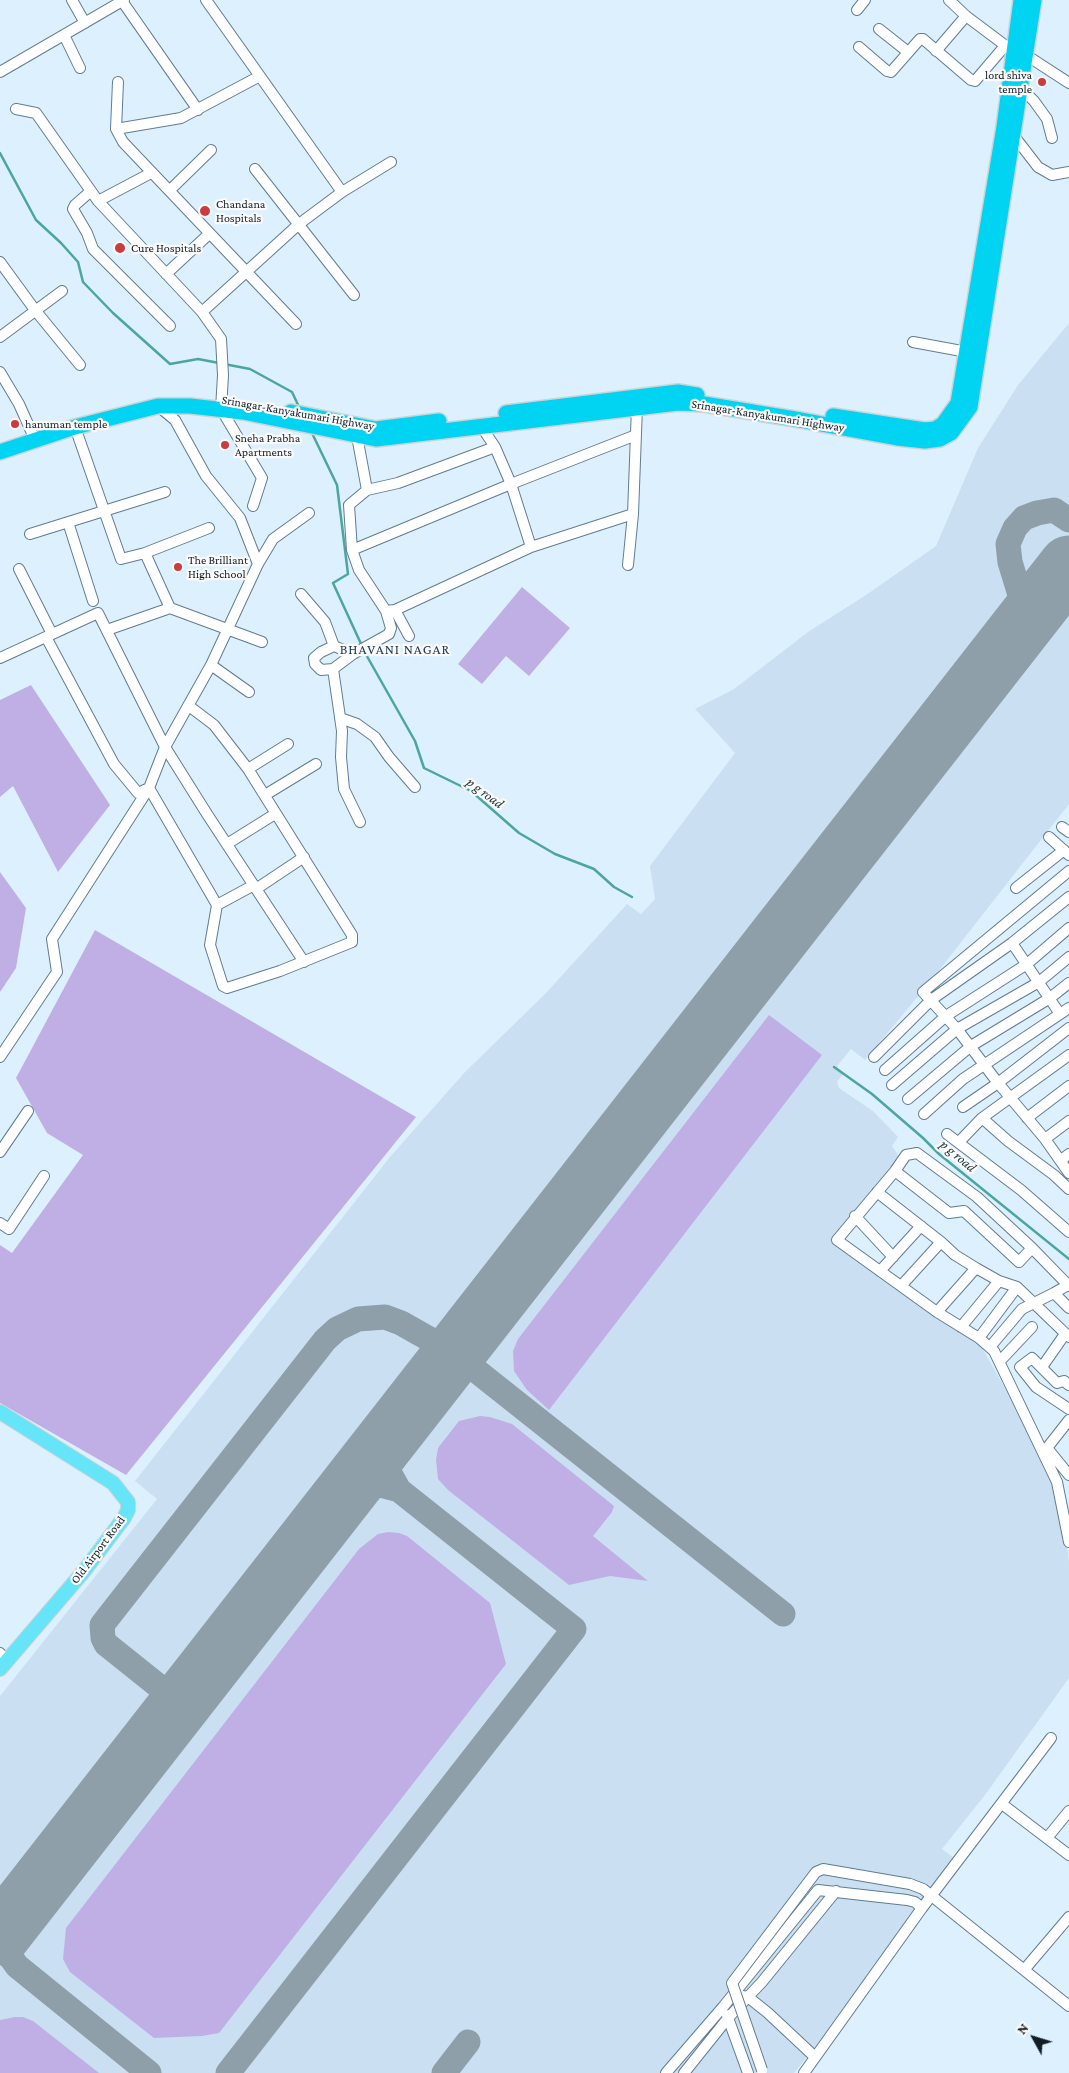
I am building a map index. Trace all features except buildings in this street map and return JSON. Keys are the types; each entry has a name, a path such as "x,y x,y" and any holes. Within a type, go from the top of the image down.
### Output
{"highway":[{"name":"Srinagar-Kanyakumari Highway","path":"0,443 78,416 148,398 222,404 326,424 376,428 678,392 925,430 935,429 943,424 958,403 1004,127 1021,0"},
{"name":"Srinagar-Kanyakumari Highway","path":"326,424 357,436 376,439 678,403 704,404 897,438 925,441 940,438 950,433 970,407 1021,88 1015,51 1034,0"},
{"name":"Srinagar-Kanyakumari Highway","path":"0,452 76,427 158,406 222,404"}],"main road":[{"name":"Old Airport Road","path":"0,1412 113,1483 128,1502 128,1510 124,1518 84,1571 2,1661"}],"street":[{"path":"72,0 85,23"},
{"path":"206,0 342,192"},
{"path":"857,10 865,0"},
{"path":"949,0 966,16 1015,51 1069,83"},
{"path":"0,72 123,1 198,110"},
{"path":"936,51 966,16"},
{"path":"879,28 908,52"},
{"path":"64,36 80,68"},
{"path":"859,47 887,71 891,72 920,39 923,39 971,80 975,81 1015,51"},
{"path":"116,129 181,118 260,76"},
{"path":"118,82 116,129 122,142 170,190 209,234 296,324"},
{"path":"1021,88 1047,119 1052,138"},
{"path":"16,109 36,112 98,201 202,312 221,340 222,404 262,478 253,506"},
{"path":"1014,136 1038,167 1052,175 1069,172"},
{"path":"170,190 211,150"},
{"path":"202,312 299,224 342,192 391,162"},
{"path":"255,168 354,296"},
{"path":"98,201 151,173"},
{"path":"91,191 73,209 87,233 93,249 170,326"},
{"path":"166,274 209,234"},
{"path":"0,262 35,310 80,365"},
{"path":"0,337 62,291"},
{"path":"913,342 967,352"},
{"path":"0,372 19,404 32,432"},
{"path":"158,406 176,420 206,476 240,518 258,564"},
{"path":"628,565 633,514 637,407"},
{"path":"481,426 495,447 511,484 531,547"},
{"path":"76,427 120,559 145,553 210,528"},
{"path":"352,550 636,435"},
{"path":"357,436 367,490"},
{"path":"409,636 359,570 352,550 349,505 367,490 398,483 495,447"},
{"path":"30,534 165,492"},
{"path":"0,1056 57,972 52,940 149,788 165,747 210,665 258,564 273,539 310,514"},
{"path":"390,611 531,547 633,514"},
{"path":"68,522 94,601"},
{"path":"145,553 170,608"},
{"path":"19,569 49,636 114,764 138,792 149,788"},
{"path":"301,594 325,622 334,646 353,654"},
{"path":"107,630 170,608 262,642"},
{"path":"334,646 321,652 314,658 315,664 321,670 333,669 353,654 390,634 390,611"},
{"path":"0,658 98,613 165,747 304,962"},
{"path":"210,665 249,692"},
{"path":"333,669 340,718 344,789 360,822"},
{"path":"149,788 217,905 210,945 223,986 227,988 304,962 352,942 352,935 248,769 214,725 188,706"},
{"path":"340,718 356,724 374,737 416,787"},
{"path":"248,769 288,744"},
{"path":"265,795 316,764"},
{"path":"227,844 275,814"},
{"path":"1016,888 1066,853 1049,837"},
{"path":"217,905 255,887 304,857"},
{"path":"1069,871 924,992 971,1046 983,1064 1027,1118 1065,1157 1069,1173"},
{"path":"874,1057 930,1000 1012,943 1069,896"},
{"path":"885,1070 946,1016 1027,964 1069,928"},
{"path":"924,1114 983,1064 1065,1011 1050,998 1012,943"},
{"path":"892,1085 957,1029 1040,982 1069,957"},
{"path":"908,1099 971,1046 1050,998 1069,983"},
{"path":"963,1107 998,1083 1069,1028"},
{"path":"959,1142 982,1118 1069,1055"},
{"path":"1027,1118 1069,1086"},
{"path":"0,1152 28,1111"},
{"path":"982,1118 1069,1189"},
{"path":"1045,1138 1069,1121"},
{"path":"947,1134 1021,1190 1069,1232"},
{"path":"990,1347 1022,1309 1069,1286 1032,1248 977,1197 917,1153 906,1155 895,1171 855,1216 837,1240 937,1312 990,1347 1000,1361 1045,1449 1057,1482 1069,1542"},
{"path":"895,1171 950,1213 964,1211 1019,1262 1032,1248"},
{"path":"0,1223 9,1229 44,1176"},
{"path":"877,1192 955,1255 999,1281 1017,1287 1035,1302 1067,1335 1042,1367"},
{"path":"855,1216 893,1257"},
{"path":"880,1271 921,1226"},
{"path":"901,1286 941,1242"},
{"path":"937,1312 976,1268"},
{"path":"961,1327 999,1281"},
{"path":"979,1338 1017,1287"},
{"path":"1054,1293 1069,1308"},
{"path":"1000,1361 1032,1327"},
{"path":"1069,1386 1064,1381 1057,1383 1032,1358 1020,1367 1036,1387 1069,1408"},
{"path":"1045,1449 1068,1424"},
{"path":"1045,1449 1069,1474"},
{"path":"804,2073 922,1908 1051,1738"},
{"path":"1002,1804 1069,1855"},
{"path":"1047,1838 1069,1812"},
{"path":"762,2072 732,1983 816,1872 823,1869 917,1886 1069,2006"},
{"path":"666,2073 723,2007 818,1890 907,1900 915,1902 922,1908"},
{"path":"748,1997 836,1891"},
{"path":"1024,1970 1069,1916"},
{"path":"748,2073 726,2012 729,2005 744,1996 748,1997 815,2057"},
{"path":"684,2073 728,2018"}],"shaded area":[{"path":"1069,323 1069,804 930,982 865,1060 851,1049 837,1066 843,1074 837,1082 839,1088 873,1111 898,1137 892,1146 900,1158 831,1241 980,1344 1032,1436 1052,1481 1065,1532 1069,1562 1069,1678 985,1795 942,1849 954,1858 823,2037 794,2073 0,2073 0,1696 157,1499 135,1481 390,1157 464,1073 545,994 627,904 641,914 655,899 650,866 735,753 695,709 734,689 808,632 869,593 936,546 978,448 1018,385"},
{"path":"522,587 570,628 529,676 506,656 482,684 458,664"},
{"path":"31,685 110,805 58,872 13,786 0,797 0,700"},
{"path":"0,872 26,908 16,968 0,992"},
{"path":"95,930 416,1117 126,1475 0,1403 0,1245 12,1253 83,1155 47,1133 16,1078"},
{"path":"769,1015 822,1055 549,1410 527,1390 514,1371 513,1351 518,1339"},
{"path":"480,1416 512,1424 614,1506 612,1512 593,1536 648,1581 610,1576 569,1585 448,1490 438,1479 436,1460 438,1448 459,1421"},
{"path":"388,1532 407,1536 490,1603 506,1664 219,2033 202,2036 154,2038 70,1972 63,1959 66,1928 359,1549 378,1534"},
{"path":"23,2017 33,2021 99,2073 0,2073 0,2020"}],"waterway":[{"path":"0,153 36,220 78,262 83,282 113,313 170,364 198,359 219,363"},
{"path":"224,364 250,369 292,392 300,409"},
{"path":"311,431 337,485 348,574 333,583 362,646"},
{"name":"p g road","path":"364,651 415,741 424,768 471,791 519,833 555,854 594,869 614,887 632,897"},
{"name":"p g road","path":"834,1067 872,1094 939,1154 1069,1259"}],"taxiway":[{"path":"1017,634 1021,598 1010,562 1008,544 1015,528 1024,518 1054,510 1069,520"},
{"path":"1014,639 1069,589"},
{"path":"181,1704 106,1644 103,1638 102,1625 325,1340 337,1329 358,1319 385,1317 401,1323 454,1353 783,1614"},
{"path":"392,1433 387,1448 387,1463 389,1472 399,1490"},
{"path":"228,2073 574,1629 399,1490 380,1485 359,1487 342,1498"},
{"path":"12,1920 7,1936 7,1946 17,1966 149,2073"},
{"path":"444,2073 468,2042"}],"runway":[{"path":"0,1935 1069,566"}],"place":[{"name":"lord shiva temple","path":"1042,82"},
{"name":"Chandana Hospitals","path":"205,211"},
{"name":"Cure Hospitals","path":"120,248"},
{"name":"hanuman temple","path":"15,424"},
{"name":"Sneha Prabha Apartments","path":"225,445"},
{"name":"The Brilliant High School","path":"178,567"}],"district":[{"name":"BHAVANI NAGAR","path":"395,650"}]}
